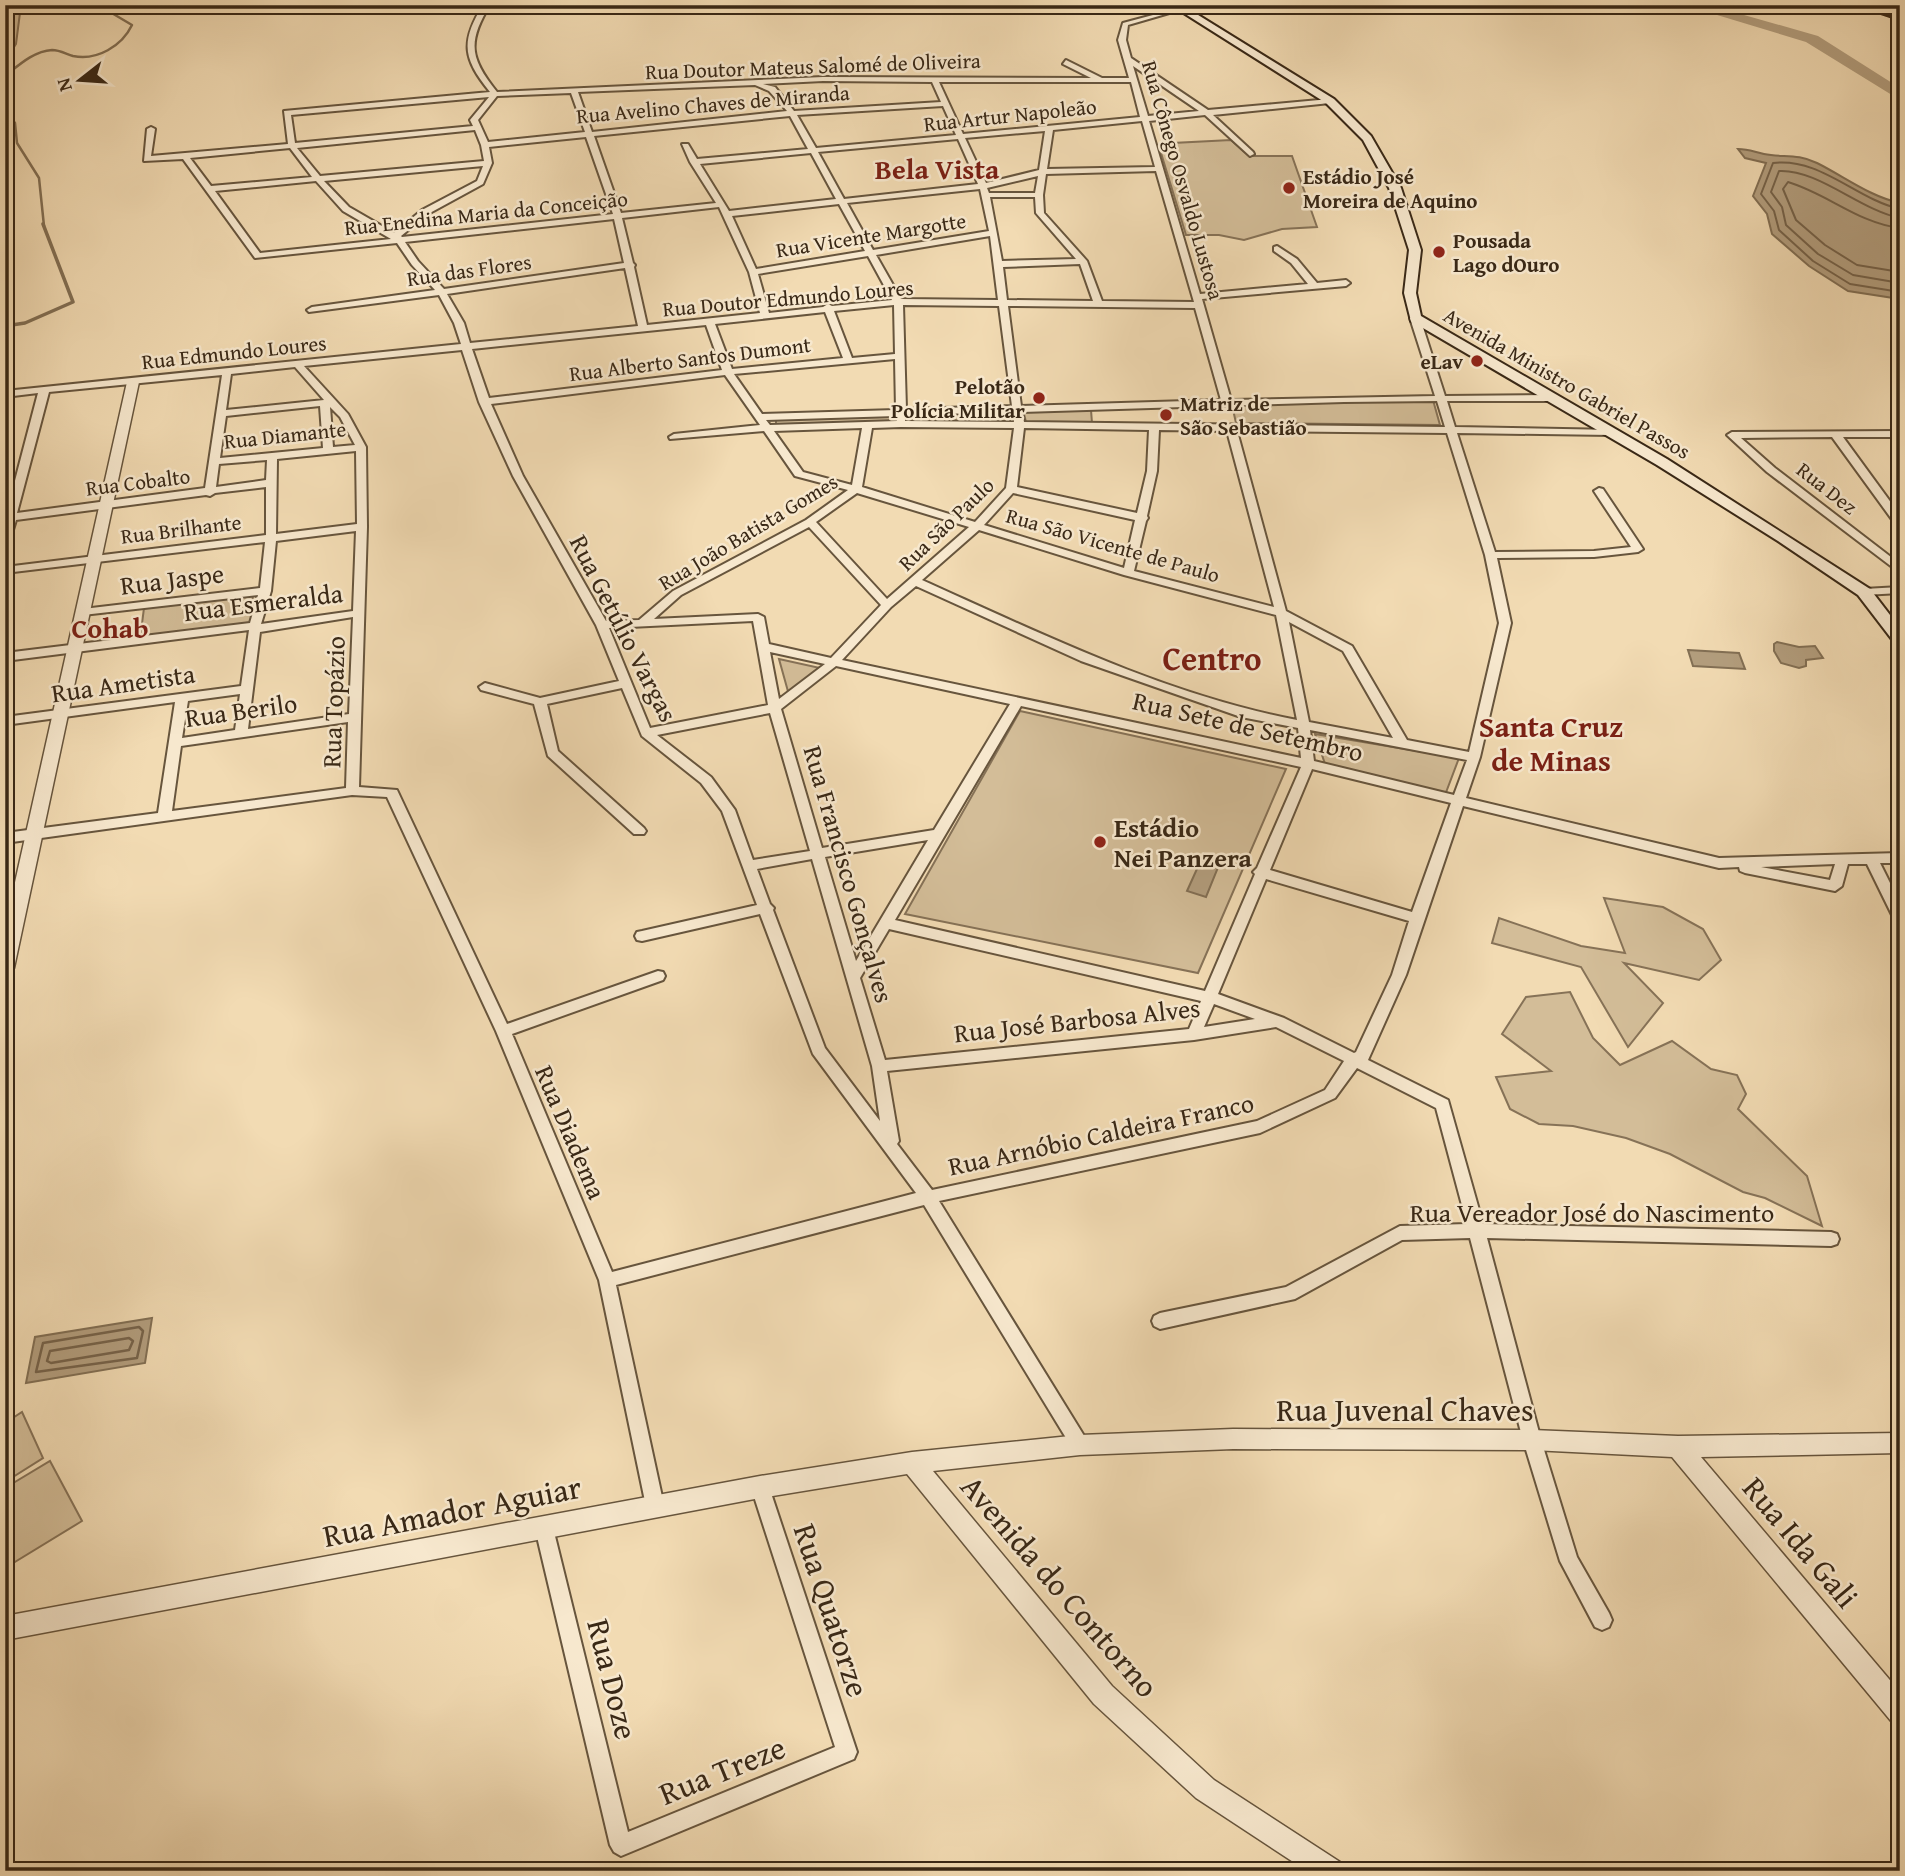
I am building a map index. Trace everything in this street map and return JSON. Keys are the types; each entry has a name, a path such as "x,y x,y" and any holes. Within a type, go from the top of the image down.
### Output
{"main road":[{"name":"Avenida Ministro Gabriel Passos","path":"1173,7 1326,101 1367,138 1395,188 1415,250 1410,293 1415,318 1611,432 1783,538 1864,592 1900,639"}],"street":[{"path":"400,240 397,235 425,212 480,182 488,163 485,145 474,120 495,94 470,57 471,27 487,5"},
{"path":"1883,5 1900,11"},
{"name":"Rua Cônego Osvaldo Lustosa","path":"1173,7 1125,24 1122,40 1227,402"},
{"path":"1128,59 1208,114 1250,154"},
{"path":"1066,62 1100,80"},
{"name":"Rua Doutor Mateus Salomé de Oliveira","path":"292,146 287,113 495,94 823,79 1133,80"},
{"name":"Rua São Paulo","path":"775,708 833,663 887,605 978,526 1011,489 1019,426 1000,264 985,191 935,80"},
{"path":"755,84 772,89 792,113 898,302 901,424"},
{"path":"574,91 618,217 631,265 643,329"},
{"name":"Rua Artur Napoleão","path":"694,162 1326,101"},
{"name":"Rua Avelino Chaves de Miranda","path":"485,145 792,113 944,104"},
{"path":"151,129 146,159 476,128"},
{"path":"1049,128 1039,195 1040,213 1083,261 1098,303"},
{"path":"292,146 346,209 400,240"},
{"path":"685,146 718,205 727,215 753,272 765,315"},
{"path":"185,156 209,189 488,163"},
{"path":"985,191 1042,172 1158,170"},
{"name":"Rua Enedina Maria da Conceição","path":"209,189 258,256 718,205"},
{"path":"727,215 843,200 985,191 1039,195"},
{"name":"Rua Vicente Margotte","path":"753,272 994,233"},
{"name":"Rua Getúlio Vargas","path":"400,240 442,292 458,323 484,402 518,476 602,625 646,733 706,780 728,810 751,865 818,1050 892,1145 928,1197 1080,1445"},
{"path":"1277,249 1294,261 1314,284"},
{"path":"1000,264 1083,261"},
{"name":"Rua das Flores","path":"312,310 631,265"},
{"name":"Rua Doutor Edmundo Loures","path":"466,349 710,323 828,307 898,302 1197,301 1314,284 1346,283"},
{"path":"828,307 848,360"},
{"name":"Rua Arnóbio Caldeira Franco","path":"607,1280 928,1197 1259,1127 1330,1094 1355,1058 1362,1055 1399,975 1416,918 1475,757 1505,623 1491,555 1415,318"},
{"name":"Rua São Vicente de Paulo","path":"710,323 728,372 799,474 1128,573 1279,611 1317,629 1348,649 1402,743"},
{"name":"Rua Edmundo Loures","path":"5,394 466,349"},
{"name":"Rua Alberto Santos Dumont","path":"484,402 728,372 900,356"},
{"path":"297,364 354,428 361,447"},
{"path":"210,493 227,371"},
{"path":"5,968 96,559 132,382"},
{"path":"5,540 44,391"},
{"path":"758,417 1096,405 1552,398"},
{"path":"220,414 329,403"},
{"path":"328,450 329,403"},
{"path":"1096,405 1097,426"},
{"path":"674,437 765,428 901,424 1451,428 1611,432"},
{"name":"Rua João Batista Gomes","path":"643,622 677,593 810,522 856,489 868,425"},
{"path":"1128,573 1152,471 1154,427"},
{"path":"1194,1034 1260,872 1308,764 1304,726 1279,611 1231,427"},
{"path":"1835,434 1900,434"},
{"path":"1835,434 1900,523"},
{"name":"Rua Dez","path":"1835,434 1732,435 1771,470 1900,570"},
{"name":"Rua Diamante","path":"213,462 361,447"},
{"name":"Rua Topázio","path":"352,792 362,527 361,447"},
{"path":"241,733 255,626 265,591 271,537 272,456"},
{"name":"Rua Cobalto","path":"10,517 271,483"},
{"path":"1011,489 1143,518"},
{"path":"1491,555 1594,554 1638,549 1600,491"},
{"path":"810,522 887,605"},
{"name":"Rua Brilhante","path":"5,570 362,527"},
{"path":"914,581 1085,658 1245,714 1475,757"},
{"path":"1864,592 1900,590"},
{"name":"Rua Jaspe","path":"83,612 265,591"},
{"name":"Rua Esmeralda","path":"5,657 255,626 262,629 359,613"},
{"name":"Rua Francisco Gonçalves","path":"643,622 758,617 775,708 879,1066 892,1145"},
{"path":"602,625 643,622"},
{"name":"Rua Sete de Setembro","path":"764,647 1308,764 1719,863 1835,886 1843,859"},
{"path":"485,687 540,702 627,683"},
{"name":"Rua Ametista","path":"5,721 247,689"},
{"path":"164,818 182,697"},
{"path":"853,978 1018,700"},
{"path":"540,702 552,753 639,831"},
{"path":"646,733 775,708"},
{"name":"Rua Berilo","path":"174,743 356,717"},
{"path":"5,838 352,792"},
{"name":"Rua Diadema","path":"352,792 392,793 503,1031 607,1280 655,1506"},
{"path":"751,865 937,834"},
{"name":"Rua Sete de Setembro","path":"1719,863 1900,858"},
{"path":"1871,859 1900,917"},
{"path":"1260,872 1416,918"},
{"path":"642,936 766,908"},
{"path":"886,923 1209,997 1279,1022 1443,1104 1532,1440 1569,1560 1602,1620"},
{"path":"503,1031 658,976"},
{"name":"Rua José Barbosa Alves","path":"879,1066 1194,1034 1279,1022"},
{"name":"Rua Vereador José do Nascimento","path":"1160,1321 1289,1294 1400,1233 1475,1231 1831,1238"},
{"name":"Rua Juvenal Chaves","path":"912,1463 1080,1445 1233,1439 1532,1440 1678,1447 1900,1443"},
{"name":"Rua Ida Gali","path":"1678,1447 1900,1712"},
{"name":"Rua Amador Aguiar","path":"5,1628 655,1506 912,1463"},
{"name":"Avenida do Contorno","path":"912,1463 1103,1695 1205,1789 1331,1871"},
{"name":"Rua Quatorze","path":"760,1487 846,1752"},
{"name":"Rua Doze","path":"544,1528 621,1845"},
{"name":"Rua Treze","path":"621,1845 846,1752"}],"shaded area":[{"path":"5,5 21,5 16,44 5,61"},
{"path":"1231,140 1249,156 1292,156 1317,227 1282,229 1244,240 1219,235 1186,235 1161,153 1177,152 1173,143"},
{"path":"1433,400 1440,425 1236,423 1232,405"},
{"path":"1023,410 1091,410 1092,423 1026,422"},
{"path":"1010,411 1011,423 907,423 907,413"},
{"path":"896,413 897,423 776,426 776,418"},
{"path":"253,593 251,624 140,639 144,608"},
{"path":"779,659 820,668 789,695"},
{"name":"Estádio Nei Panzera","path":"1020,711 1286,769 1198,973 905,914"},
{"path":"1315,734 1459,758 1445,795 1325,764"},
{"path":"1604,898 1663,907 1703,929 1721,960 1699,980 1624,963 1663,1003 1628,1047 1581,967 1492,943 1499,918 1581,946 1625,953"},
{"path":"1570,992 1593,1038 1620,1065 1672,1041 1711,1069 1737,1075 1746,1094 1738,1109 1807,1176 1822,1226 1765,1198 1743,1192 1670,1154 1626,1138 1573,1126 1539,1124 1510,1109 1496,1077 1551,1071 1502,1034 1526,997"},
{"path":"22,1412 43,1458 5,1482 5,1423"},
{"path":"50,1461 82,1521 5,1568 5,1488"}],"water":[{"path":"1738,149 1810,160 1867,191 1900,203 1900,299 1848,291 1809,266 1772,234 1767,214 1753,196 1766,163 1745,158"},
{"path":"1777,642 1799,647 1815,646 1823,658 1806,660 1806,666 1799,668 1781,663 1774,651 1774,644"},
{"path":"1688,650 1739,653 1745,669 1693,666"},
{"path":"1201,860 1219,865 1206,897 1187,891"},
{"path":"152,1318 145,1363 26,1383 35,1337"}],"waterway":[{"path":"5,76 27,59 45,51 55,50 82,57 108,50 128,33 132,25 110,12 109,5"},
{"path":"1691,5 1812,39 1900,95"},
{"path":"5,110 15,123 17,143 39,178 44,226"},
{"path":"5,326 25,323 73,302 43,224"}],"railway":[{"path":"1858,5 1900,19"}],"place":[{"name":"Estádio José Moreira de Aquino","path":"1289,188"},
{"name":"Pousada Lago dOuro","path":"1439,252"},
{"name":"eLav","path":"1477,361"},
{"name":"Pelotão Polícia Militar","path":"1039,398"},
{"name":"Matriz de São Sebastião","path":"1166,415"},
{"name":"Estádio Nei Panzera","path":"1100,842"}],"district":[{"name":"Bela Vista","path":"937,168"},
{"name":"Cohab","path":"110,627"},
{"name":"Centro","path":"1212,658"},
{"name":"Santa Cruz de Minas","path":"1551,743"}]}
